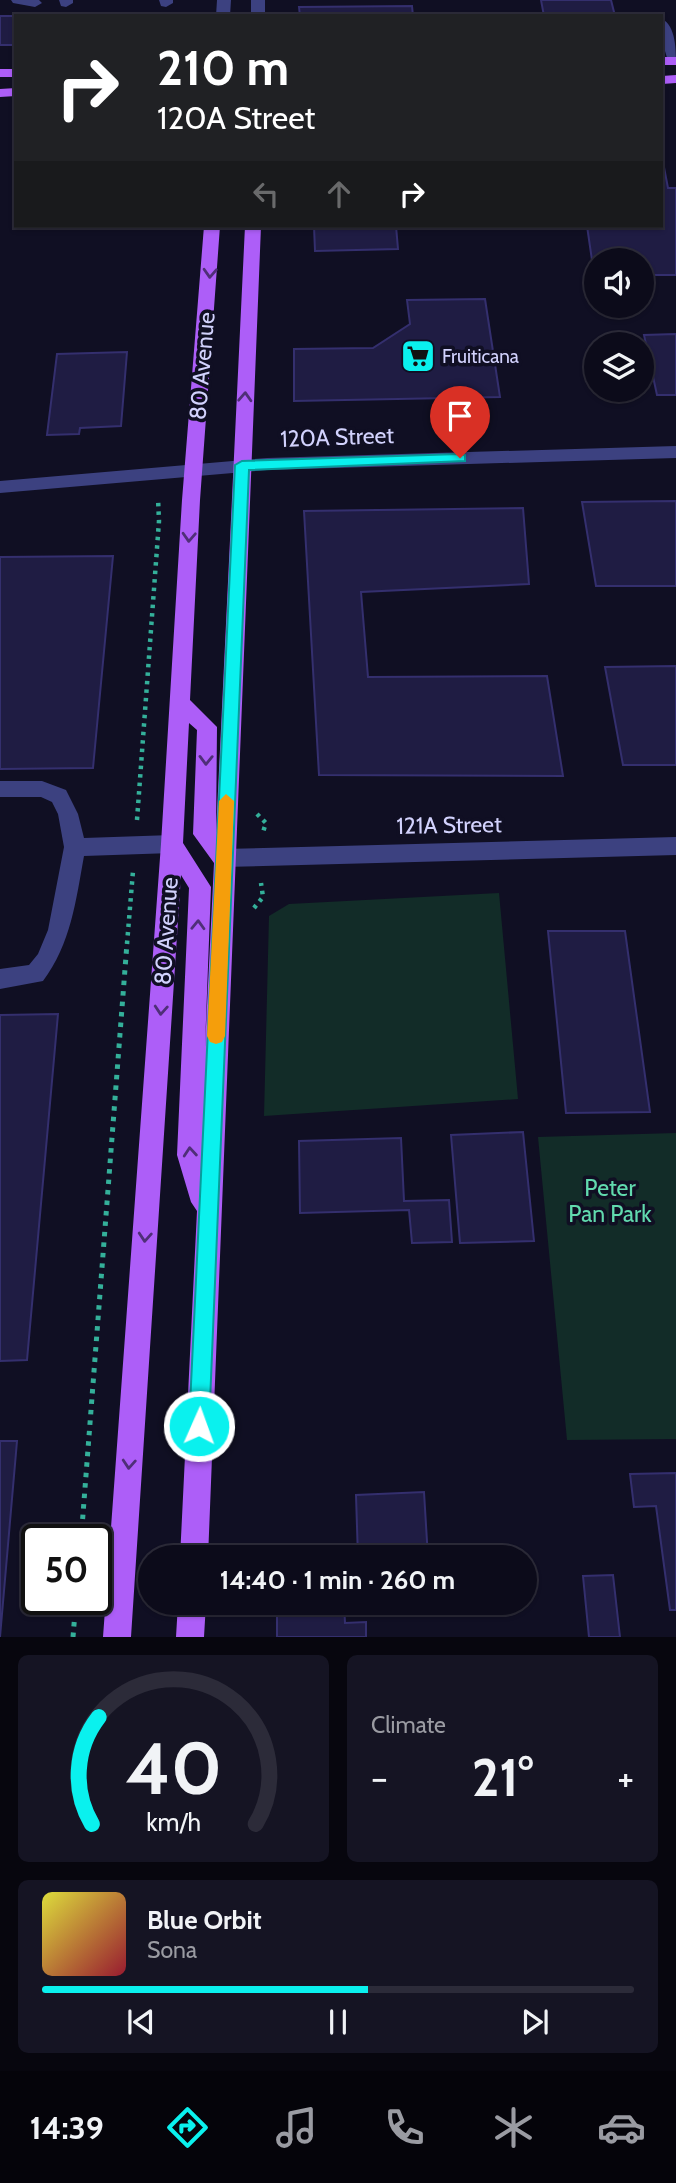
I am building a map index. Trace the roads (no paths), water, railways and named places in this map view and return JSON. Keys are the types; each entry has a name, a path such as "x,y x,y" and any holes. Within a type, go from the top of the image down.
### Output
{"main road":[{"name":"80 Avenue","path":"117,1637 212,228"},
{"name":"80 Avenue","path":"195,1545 253,228"},
{"path":"181,704 207,727 204,834 223,858"},
{"path":"172,844 200,887 188,1155 208,1218"},
{"path":"190,1637 191,1615"}],"street":[{"path":"19,0 35,4"},
{"path":"663,23 671,61"},
{"name":"120A Street","path":"0,487 242,465 676,452"},
{"path":"0,789 42,789 59,796 68,814 75,848 59,930 46,960 35,974 0,979"},
{"path":"75,848 172,844"},
{"name":"121A Street","path":"223,858 676,846"}],"place":[{"name":"Fruiticana","path":"418,356"}],"park label":[{"name":"Peter Pan Park","path":"610,1201"}]}
